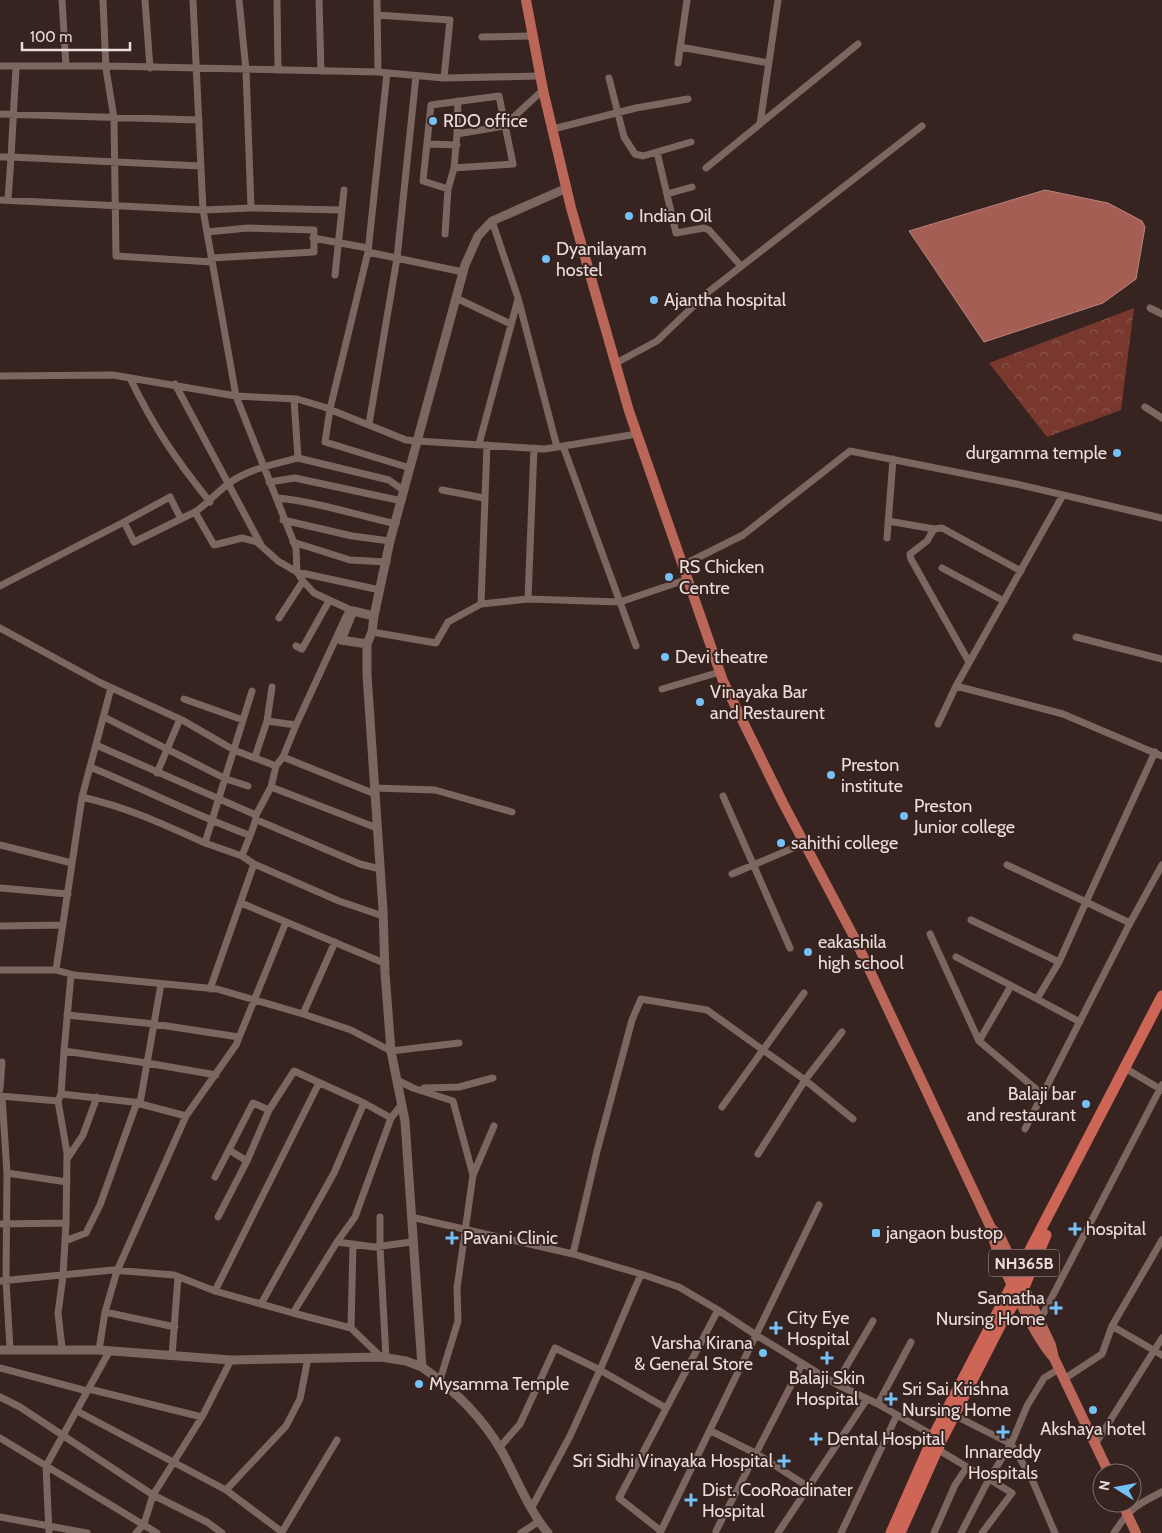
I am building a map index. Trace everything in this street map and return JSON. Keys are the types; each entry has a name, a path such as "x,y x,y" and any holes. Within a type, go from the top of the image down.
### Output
{"highway":[{"name":"NH365B","path":"891,1533 934,1436 1162,996"},
{"name":"NH365B","path":"900,1533 954,1415 1001,1324 1021,1292 1043,1241 1162,1009"}],"main road":[{"path":"526,0 543,90 567,188 616,363 637,434 720,672 890,1010 991,1228 994,1244 1012,1284 1021,1292 1040,1320 1051,1345 1054,1358 1104,1463"},
{"path":"991,1228 1000,1236 1018,1274 1021,1292 1045,1349 1054,1358"},
{"path":"1127,1513 1136,1533"}],"street":[{"path":"62,0 66,66"},
{"path":"104,0 108,66 114,118 117,206 116,256 211,260 314,252 314,230 248,228 207,232"},
{"path":"144,0 150,68"},
{"path":"193,0 204,210 211,260 236,396 277,498 283,520 296,548 297,572 314,593 351,610 374,616"},
{"path":"239,0 246,70 251,208"},
{"path":"277,0 278,70"},
{"path":"319,0 321,71"},
{"path":"377,0 378,72"},
{"path":"678,63 687,0"},
{"path":"760,124 778,0"},
{"path":"377,15 450,20 444,78"},
{"path":"482,37 532,36"},
{"path":"706,168 858,44"},
{"path":"680,47 769,63"},
{"path":"0,66 16,68 108,66 378,72 444,78 540,76"},
{"path":"8,200 16,68"},
{"path":"387,73 368,250 330,409 324,442 410,468"},
{"path":"369,424 397,258 416,76"},
{"path":"610,78 624,137 635,154 644,156 691,142"},
{"path":"457,134 504,126 543,90"},
{"path":"448,189 423,181 431,105 499,96 513,164 454,168"},
{"path":"553,129 618,113 688,99"},
{"path":"445,234 448,189 454,168 457,145 458,101"},
{"path":"0,114 14,116 199,120"},
{"path":"616,363 656,341 707,293 922,126"},
{"path":"427,144 457,145"},
{"path":"657,152 676,234 704,228 709,230 741,266"},
{"path":"0,157 201,166"},
{"path":"667,194 692,187"},
{"path":"422,1367 405,1121 391,1051 384,963 383,916 374,791 367,644 372,632 390,541 417,441 463,272 478,236 492,220 567,188"},
{"path":"335,275 344,190"},
{"path":"0,200 204,210 251,208 342,210"},
{"path":"492,220 518,298 560,446 636,646"},
{"path":"314,238 463,272"},
{"path":"456,298 510,324"},
{"path":"481,604 484,498 483,444 510,324 518,298"},
{"path":"1150,308 1162,314"},
{"path":"0,376 68,374 130,378 175,384 236,396 294,399 330,409 406,440 534,448 560,446 637,434"},
{"path":"130,378 152,422 180,466 210,502"},
{"path":"175,384 263,547"},
{"path":"294,399 298,458"},
{"path":"1144,407 1162,418"},
{"path":"528,599 534,448"},
{"path":"683,565 743,535 850,450 1162,518"},
{"path":"124,522 134,542 195,512 210,502 228,484 264,466 298,458 389,480 403,496"},
{"path":"887,538 893,459"},
{"path":"270,482 295,478 403,496"},
{"path":"442,490 484,498"},
{"path":"938,724 956,686 1063,495"},
{"path":"0,586 170,497 181,519"},
{"path":"277,498 312,502 347,514 396,524"},
{"path":"195,512 214,545 242,538 257,542 278,561 297,572 380,590"},
{"path":"283,520 352,536 390,541"},
{"path":"888,521 934,529 942,528 1021,571"},
{"path":"934,529 927,541 910,554 911,559 970,662"},
{"path":"293,542 350,560 387,562"},
{"path":"942,568 1004,601"},
{"path":"372,632 436,642 448,622 481,604 528,599 620,602 688,579"},
{"path":"279,618 303,581"},
{"path":"296,646 302,649 329,601"},
{"path":"351,610 341,640 367,644"},
{"path":"242,856 248,835 271,787 276,766 284,757 296,725 351,610"},
{"path":"0,628 111,688 180,719 234,750 276,766"},
{"path":"1076,637 1162,659"},
{"path":"662,688 720,672"},
{"path":"956,686 1063,714 1158,754 1059,962 1036,999"},
{"path":"255,757 267,721 272,687"},
{"path":"56,970 82,797 111,688"},
{"path":"204,843 226,779 252,690"},
{"path":"184,699 244,720"},
{"path":"104,717 226,779 248,786"},
{"path":"157,773 180,719"},
{"path":"267,721 296,725"},
{"path":"96,745 360,864 380,869"},
{"path":"284,757 374,791 435,790 512,812"},
{"path":"90,767 148,790 212,821 248,835"},
{"path":"271,787 377,828"},
{"path":"723,796 790,948"},
{"path":"82,797 136,812 204,843 242,856 254,864 339,901 383,916"},
{"path":"732,874 805,843"},
{"path":"0,846 72,863"},
{"path":"210,989 254,864"},
{"path":"1007,865 1130,923"},
{"path":"1025,1129 1130,923 1162,865"},
{"path":"0,888 68,894"},
{"path":"241,903 384,963"},
{"path":"971,920 1059,962"},
{"path":"99,1350 105,1312 117,1271 186,1116 216,1075 239,1037 286,922"},
{"path":"0,926 63,925"},
{"path":"930,934 979,1041 1043,1095"},
{"path":"303,1014 335,942"},
{"path":"956,957 1080,1022"},
{"path":"0,970 56,970 72,975 210,989 255,999 351,1030 391,1051 459,1043"},
{"path":"62,1348 58,1313 63,1276 67,1159 58,1101 61,1094 72,975"},
{"path":"65,1241 86,1233 100,1205 139,1103 161,984"},
{"path":"979,1041 1011,986"},
{"path":"722,1107 804,993"},
{"path":"573,1254 597,1151 632,1020 642,999 707,1010 762,1052 804,1080 853,1119"},
{"path":"67,1015 154,1024 239,1037"},
{"path":"758,1154 804,1080 842,1032"},
{"path":"64,1051 216,1075"},
{"path":"2,1062 1,1094 8,1173 3,1224 3,1281 10,1349"},
{"path":"218,1217 247,1161 269,1110 294,1071 391,1118"},
{"path":"1040,1320 1161,1088 1130,1071"},
{"path":"413,1088 459,1086 493,1078"},
{"path":"397,1080 413,1088 453,1101 473,1175"},
{"path":"214,1291 319,1083"},
{"path":"1,1094 58,1101"},
{"path":"61,1094 139,1103 186,1116"},
{"path":"67,1159 83,1135 97,1097"},
{"path":"215,1178 252,1103 269,1110"},
{"path":"260,1304 334,1173 364,1104"},
{"path":"293,1313 337,1242 355,1217 391,1118 402,1104"},
{"path":"440,1380 458,1321 457,1288 473,1175 494,1126"},
{"path":"228,1150 247,1161"},
{"path":"8,1173 67,1182"},
{"path":"718,1310 619,1498 660,1532 711,1431 819,1206"},
{"path":"411,1216 573,1254 679,1287 836,1384 878,1404 934,1436"},
{"path":"380,1217 384,1358"},
{"path":"3,1224 66,1223"},
{"path":"1064,1379 1102,1354 1112,1326 1162,1240"},
{"path":"337,1242 380,1247 412,1242"},
{"path":"351,1328 353,1244"},
{"path":"3,1281 117,1271 178,1277 214,1291 351,1328 384,1358"},
{"path":"532,1507 570,1436 641,1274"},
{"path":"172,1356 178,1277"},
{"path":"105,1312 175,1327"},
{"path":"836,1384 873,1322"},
{"path":"1112,1326 1162,1355"},
{"path":"1096,1443 1162,1338"},
{"path":"878,1404 911,1342"},
{"path":"0,1350 62,1348 110,1350 231,1360 384,1358 406,1361 422,1367 462,1400 499,1448 532,1507 538,1522 548,1533"},
{"path":"499,1448 520,1424 555,1348 600,1370 666,1408"},
{"path":"48,1530 46,1466 110,1350"},
{"path":"226,1490 286,1426 300,1399 308,1358"},
{"path":"136,1533 144,1524 153,1495 202,1417 231,1360"},
{"path":"716,1531 802,1364"},
{"path":"0,1368 202,1417"},
{"path":"961,1533 989,1479 1011,1444 1027,1406 1044,1378 1059,1369"},
{"path":"0,1397 63,1435 153,1495 206,1522 222,1533"},
{"path":"778,1533 807,1486 867,1399"},
{"path":"77,1411 226,1490 282,1532 337,1440"},
{"path":"841,1533 896,1414"},
{"path":"954,1415 1011,1444 1031,1477 1055,1533"},
{"path":"711,1431 756,1454 807,1486"},
{"path":"0,1438 158,1533"},
{"path":"938,1449 1012,1493 982,1533"},
{"path":"934,1533 955,1485 968,1467"},
{"path":"1142,1502 1162,1492"},
{"path":"1114,1533 1127,1513"},
{"path":"0,1517 48,1530 87,1533"},
{"path":"521,1533 538,1522"}],"green space":[{"path":"1134,308 1121,410 1047,437 989,363"}],"shaded area":[{"path":"1045,190 1108,203 1142,221 1145,227 1136,279 1103,303 984,342 909,231"}],"place":[{"name":"RDO office","path":"433,121"},
{"name":"Indian Oil","path":"629,216"},
{"name":"Dyanilayam hostel","path":"546,259"},
{"name":"Ajantha hospital","path":"654,300"},
{"name":"durgamma temple","path":"1117,453"},
{"name":"RS Chicken Centre","path":"669,577"},
{"name":"Devi theatre","path":"665,657"},
{"name":"Vinayaka Bar and Restaurent","path":"700,702"},
{"name":"Preston institute","path":"831,775"},
{"name":"Preston Junior college","path":"904,816"},
{"name":"sahithi college","path":"781,843"},
{"name":"eakashila high school","path":"808,952"},
{"name":"Balaji bar and restaurant","path":"1086,1104"},
{"name":"hospital","path":"1075,1229"},
{"name":"jangaon bustop","path":"876,1233"},
{"name":"Pavani Clinic","path":"452,1238"},
{"name":"Samatha Nursing Home","path":"1056,1308"},
{"name":"City Eye Hospital","path":"776,1328"},
{"name":"Varsha Kirana & General Store","path":"763,1353"},
{"name":"Balaji Skin Hospital","path":"827,1358"},
{"name":"Mysamma Temple","path":"419,1384"},
{"name":"Sri Sai Krishna Nursing Home","path":"891,1399"},
{"name":"Akshaya hotel","path":"1093,1410"},
{"name":"Innareddy Hospitals","path":"1003,1432"},
{"name":"Dental Hospital","path":"816,1439"},
{"name":"Sri Sidhi Vinayaka Hospital","path":"784,1461"},
{"name":"Dist. CooRoadinater Hospital","path":"691,1500"}]}
